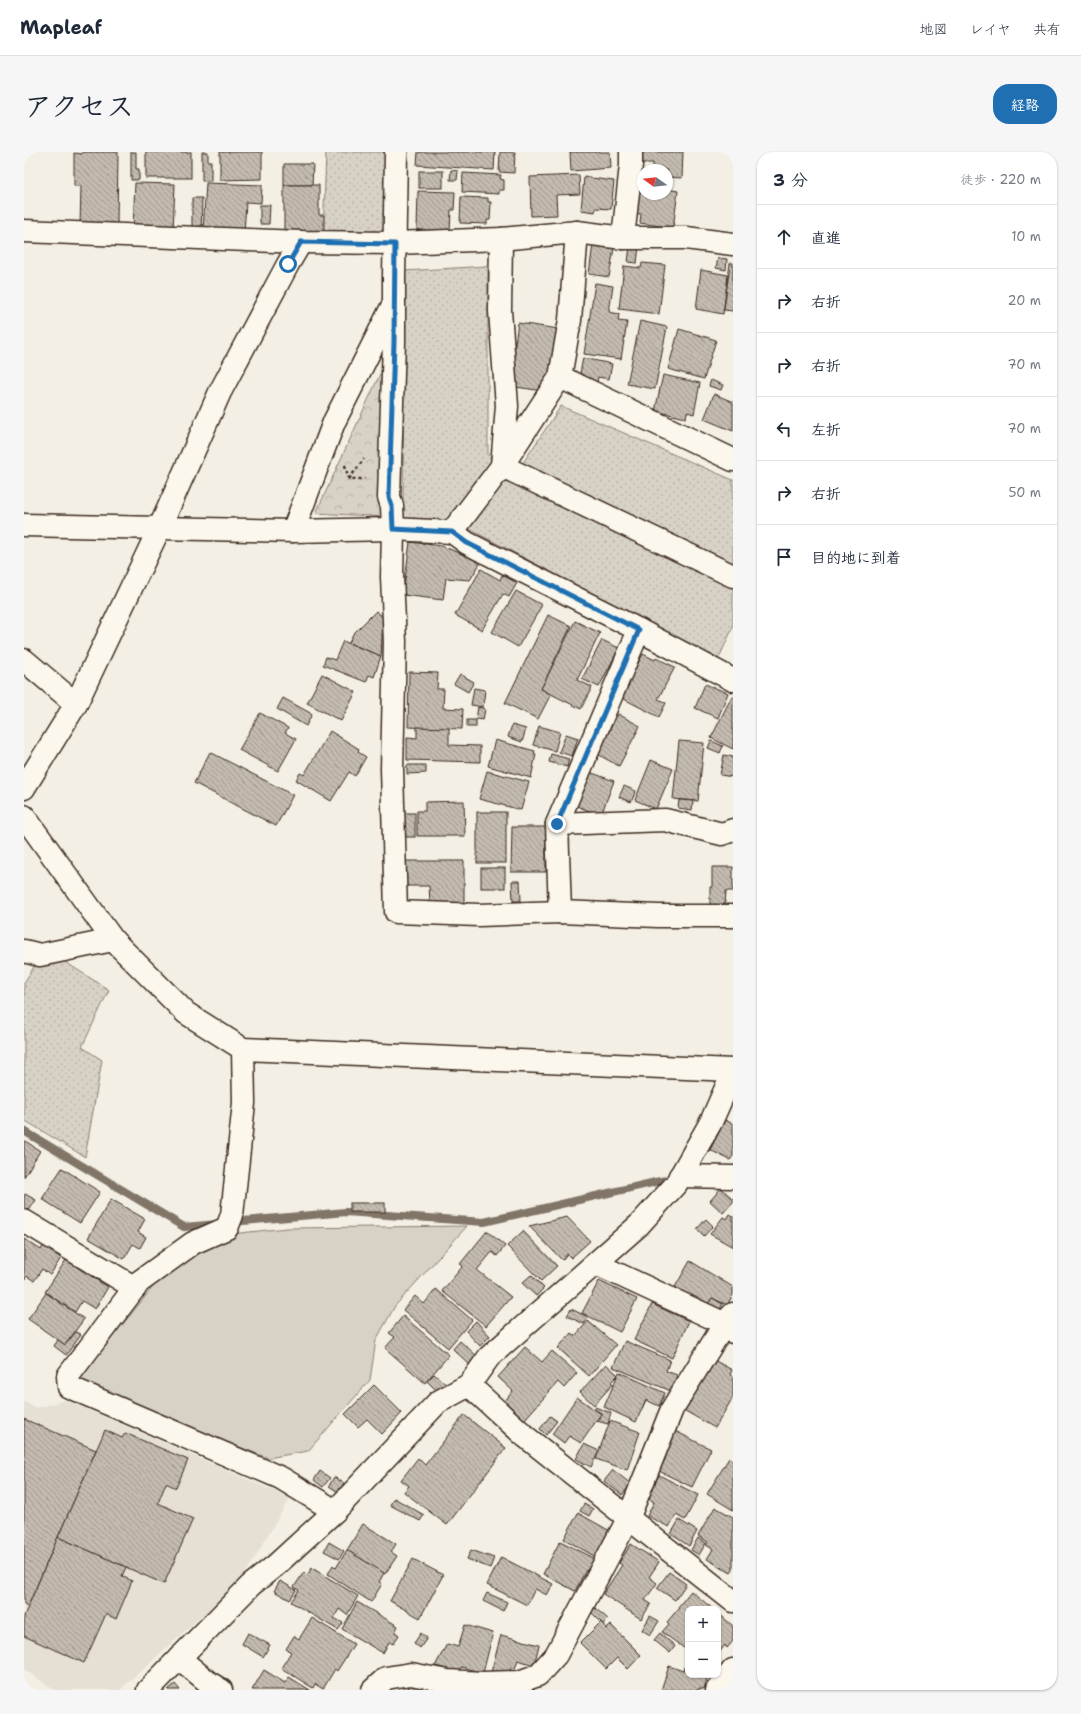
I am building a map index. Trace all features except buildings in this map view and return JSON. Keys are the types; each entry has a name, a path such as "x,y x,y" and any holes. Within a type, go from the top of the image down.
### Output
{"street":[{"path":"396,152 394,342 389,497 392,506 393,529 392,577 395,642 392,769 396,912 479,915 560,912 658,916 733,916"},
{"path":"623,238 631,165 631,152"},
{"path":"24,231 301,242 395,244 501,239 577,232 623,238 686,238 733,244"},
{"path":"452,532 502,466 560,377 570,320 577,232"},
{"path":"501,239 500,311 507,406 502,466"},
{"path":"24,788 76,704 160,527 220,392 301,242"},
{"path":"292,530 334,422 394,302"},
{"path":"560,377 733,460"},
{"path":"502,466 733,576"},
{"path":"24,525 292,530 393,529 452,532 467,543 732,677"},
{"path":"560,912 557,824 639,630"},
{"path":"24,660 76,704"},
{"path":"24,816 113,940 186,1013 243,1049 733,1071 711,1122 676,1184 639,1225 489,1357 469,1385 438,1402 335,1511 276,1565 251,1585 148,1690"},
{"path":"557,824 665,820 722,834 733,830"},
{"path":"24,951 40,955 113,940"},
{"path":"243,1049 244,1103 232,1215 227,1228 193,1243 139,1282 68,1376 69,1387 281,1478 335,1511"},
{"path":"680,1176 733,1177"},
{"path":"24,1221 135,1288"},
{"path":"373,1690 386,1678 411,1674 446,1681 482,1683 519,1682 538,1675 556,1655 628,1519 672,1409 730,1324 721,1322 596,1264"},
{"path":"469,1385 526,1437 733,1601"},
{"path":"179,1658 208,1682 221,1690"},
{"path":"717,1690 733,1670"}],"path":[{"path":"334,422 349,479 390,480"}],"shaded area":[{"path":"66,1400 290,1498 242,1579 120,1690 54,1690 24,1669 24,1402 37,1408"}],"green space":[{"path":"326,152 387,152 387,236 323,234"},
{"path":"488,266 488,455 514,476 561,406 733,480 733,627 718,660 458,523 403,521 404,271"},
{"path":"380,374 392,374 387,517 316,513"},
{"path":"62,960 109,990 82,1047 102,1060 85,1157 24,1120 24,983 35,965"},
{"path":"467,1226 395,1306 376,1340 370,1380 308,1451 268,1458 88,1389 80,1377 157,1282 194,1254 231,1234 287,1228"}],"waterway":[{"path":"24,1131 184,1227 218,1224"},
{"path":"232,1222 346,1212 484,1222 660,1181 675,1179"}],"route":[{"path":"288,264 301,242 395,244 394,342 389,497 392,506 393,529 452,532 467,543 639,630 557,824"}]}
